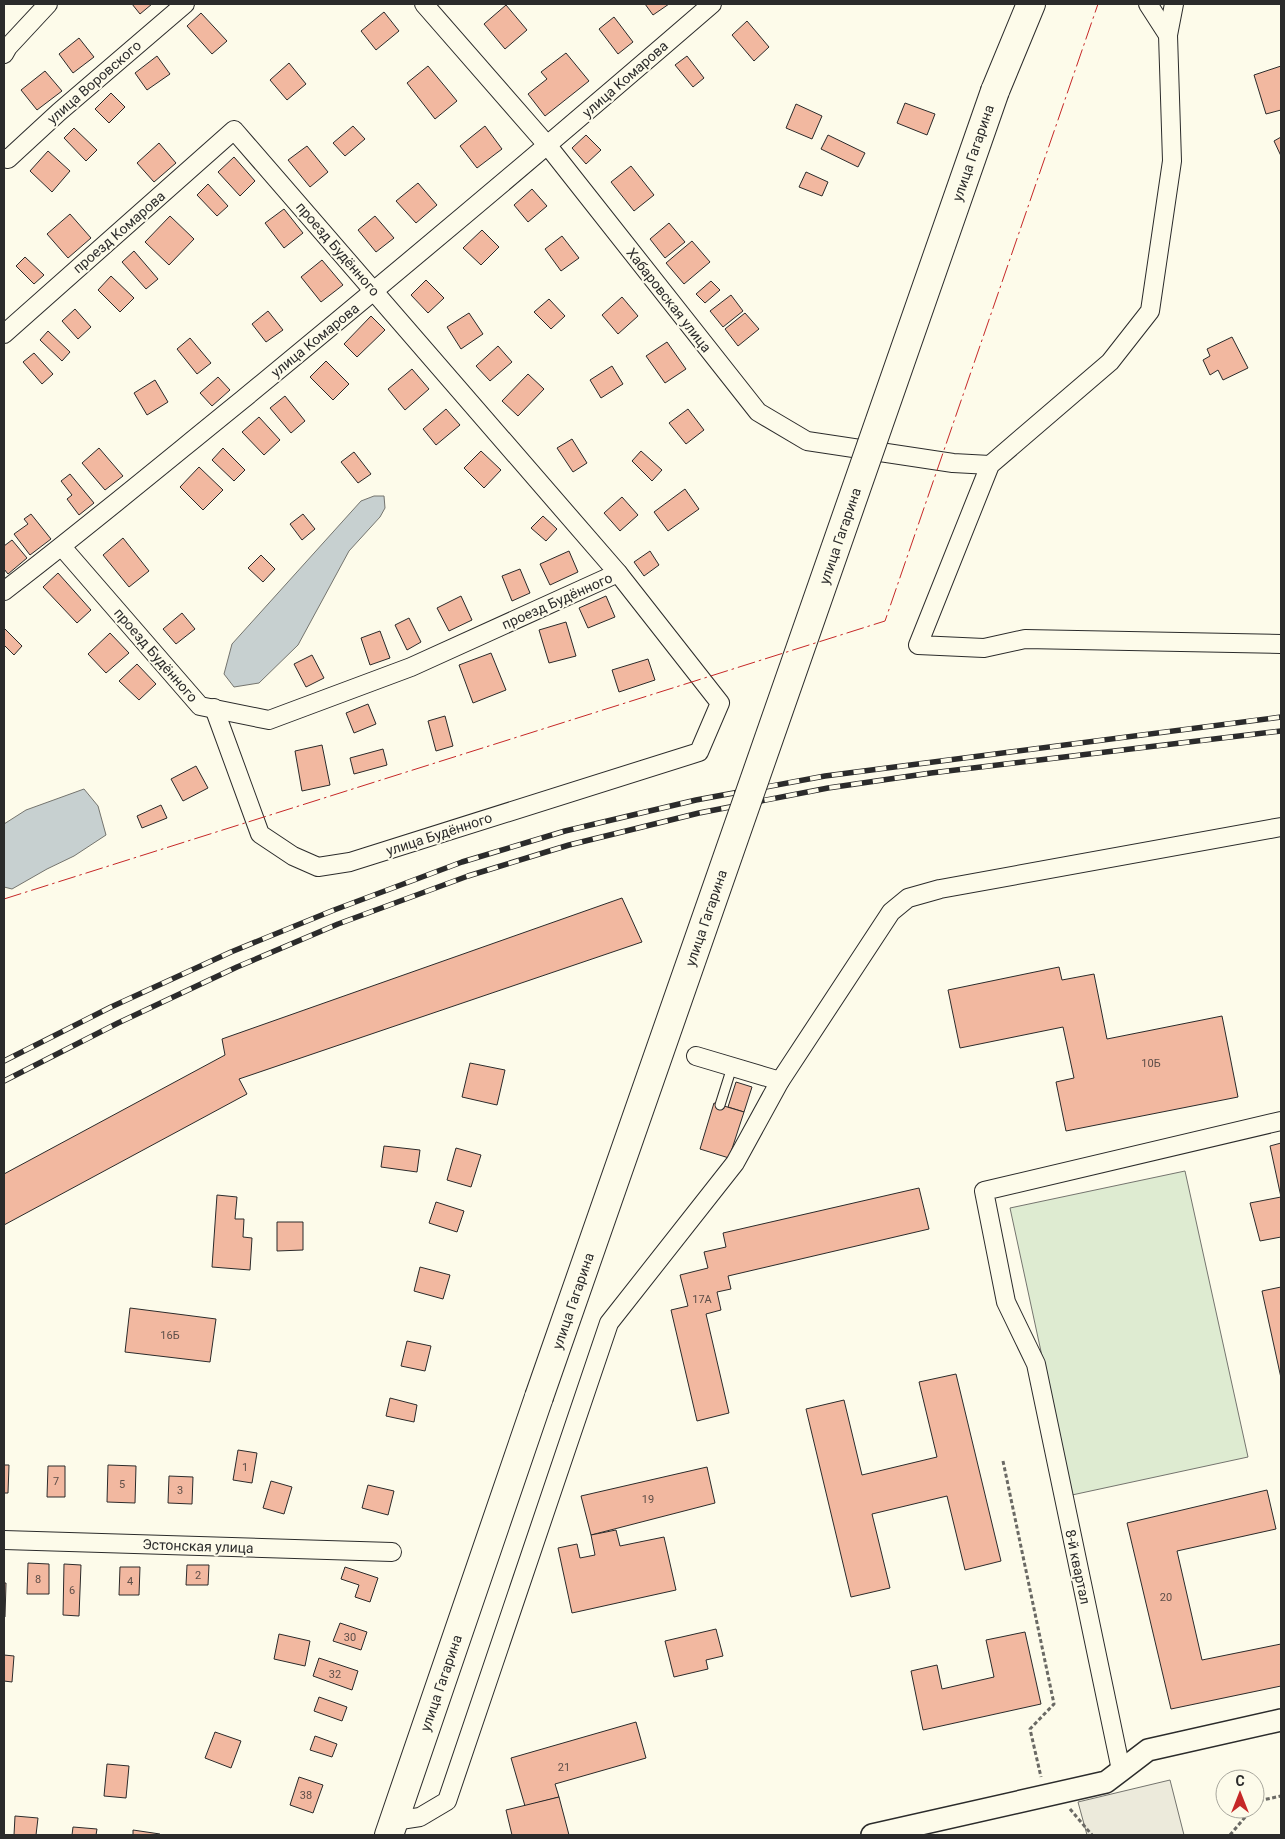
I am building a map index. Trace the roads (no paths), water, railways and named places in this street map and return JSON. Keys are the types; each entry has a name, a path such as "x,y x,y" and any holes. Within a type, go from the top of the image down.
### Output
{"main road":[{"name":"улица Гагарина","path":"391,1828 539,1397 994,91 1031,4"}],"street":[{"path":"4,54 8,47 48,4"},
{"name":"улица Воровского","path":"4,158 8,159 59,112 185,4"},
{"name":"Хабаровская улица","path":"424,4 548,146 758,412 807,440 953,463 990,465"},
{"name":"улица Комарова","path":"4,591 62,547 374,291 548,146 712,4"},
{"path":"1148,4 1168,35"},
{"path":"1174,4 1168,35 1172,161 1150,311 1110,362 990,465 918,645 984,648 1025,639 1281,644"},
{"name":"проезд Будённого","path":"62,547 200,706 269,720 411,666 618,573 234,130"},
{"name":"проезд Комарова","path":"4,334 234,130"},
{"name":"улица Будённого","path":"214,708 260,834 293,856 318,867 350,862 699,752 720,703 618,573"},
{"path":"391,1828 420,1816 447,1801 609,1323 735,1163 780,1081 890,912 908,898 940,889 1281,827"},
{"path":"696,1056 780,1081"},
{"name":"8-й квартал","path":"1121,1770 1036,1364 1006,1302 984,1191 1281,1122"},
{"name":"Эстонская улица","path":"4,1540 392,1552"},
{"path":"872,1835 1106,1782 1148,1750 1281,1720"}],"lane":[{"path":"720,1105 732,1067"}],"railway":[{"path":"4,1061 111,1007 231,952 334,910 462,862 565,831 696,800 825,776 1281,717"},
{"path":"4,1081 118,1023 237,967 338,924 468,876 569,845 699,813 828,788 931,773 1281,731"}]}
